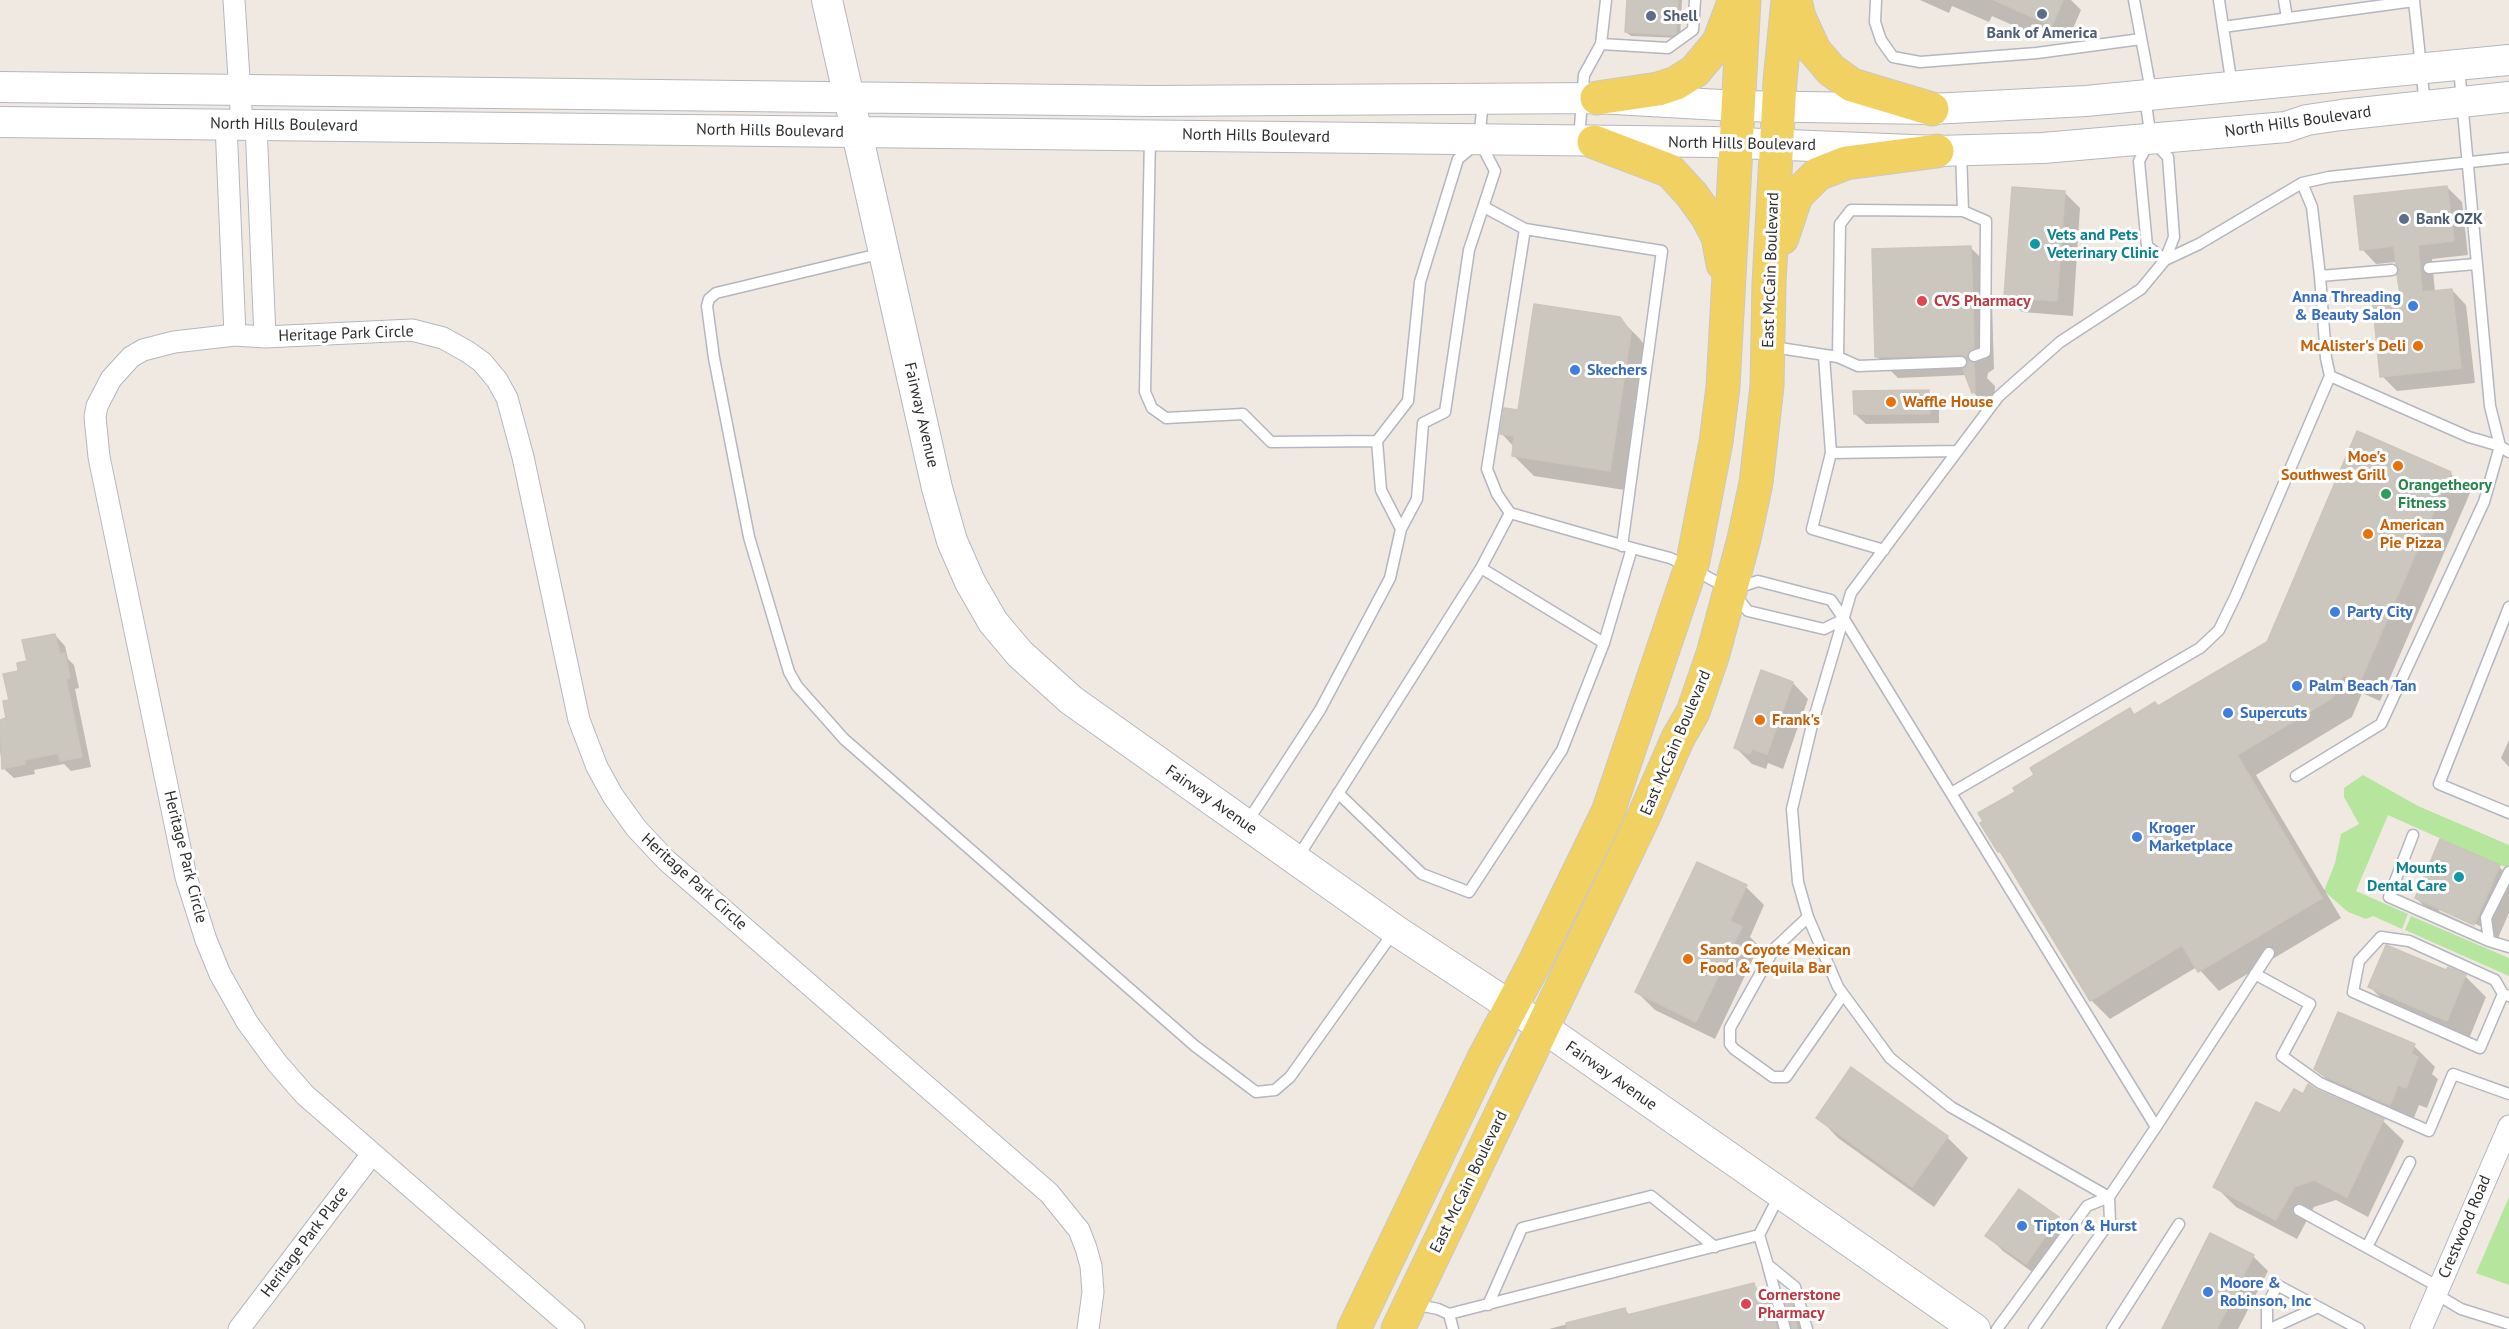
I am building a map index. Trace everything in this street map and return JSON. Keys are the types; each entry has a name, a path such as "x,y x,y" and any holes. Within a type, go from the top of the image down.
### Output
{"main road":[{"path":"1589,98 1658,89 1695,71 1719,42 1735,0"},
{"path":"1354,1329 1483,1060 1535,962 1608,812 1691,568 1717,431 1724,376 1744,0"},
{"name":"East McCain Boulevard","path":"1404,1316 1544,1028 1643,819 1678,738 1693,712 1713,654 1731,590 1756,483 1767,386 1769,283 1779,106 1788,0"},
{"path":"1795,0 1799,17 1814,50 1831,70 1852,85 1932,109"},
{"path":"1586,142 1670,171 1692,195 1718,237 1729,291"},
{"path":"1769,283 1796,196 1812,177 1846,163 1949,151"}],"street":[{"path":"234,0 241,114 235,335"},
{"name":"Fairway Avenue","path":"827,0 937,488 951,541 970,582 993,622 1028,663 1071,700 1395,930 1544,1028 1975,1329"},
{"name":"North Hills Boulevard","path":"0,122 849,97 1152,101 1589,98 1738,105 1932,109 2085,101 2509,60"},
{"name":"North Hills Boulevard","path":"0,87 241,114 857,132 1150,135 1469,150 1586,142 1736,143 1949,151 2043,148 2286,127 2307,120 2509,97"},
{"name":"Heritage Park Circle","path":"241,114 265,336"},
{"name":"Heritage Park Circle","path":"574,1329 306,1095 277,1062 247,1022 220,974 206,940 186,877 99,457 95,417 97,406 111,379 130,357 144,350 174,342 235,335 265,336 412,330 443,338 482,362 497,380 507,398 523,457 579,720 597,767 613,796 636,828 666,860 1049,1193 1079,1230 1086,1248 1091,1266 1093,1292 1088,1329"},
{"name":"Crestwood Road","path":"2421,1329 2509,1126"},
{"name":"Heritage Park Place","path":"239,1329 372,1154"}],"lane":[{"path":"1586,142 1589,98 1584,75 1601,44 1606,0"},
{"path":"1601,44 1668,48 1693,30 1695,0"},
{"path":"1876,0 1875,22 1881,40 1893,57 1920,62 2037,53 2141,39"},
{"path":"2134,0 2148,95 2151,139 2139,161 2147,246 2166,260"},
{"path":"2219,0 2232,87"},
{"path":"2284,0 2287,18"},
{"path":"2223,27 2287,18 2348,5 2419,1 2421,68 2425,106"},
{"path":"2296,776 2381,724 2484,502 2505,449 2490,406 2458,65"},
{"path":"1401,529 1381,490 1377,441 1408,401 1420,282 1469,150 1483,98"},
{"path":"1150,135 1144,392 1152,408 1166,418 1243,414 1271,442 1377,441"},
{"path":"2109,1197 1951,1107 1890,1058 1838,987 1808,917 1798,882 1792,809 1812,725 1851,593 1998,397 2060,342 2141,289 2166,260 2174,237 2168,157 2151,139"},
{"path":"1246,824 1320,710 1390,578 1401,529 1417,500 1422,423 1445,412 1469,250 1496,171 1469,150"},
{"path":"1949,151 1963,211"},
{"path":"2166,260 2199,244 2302,183 2329,177 2509,158"},
{"path":"1951,793 2200,648 2219,630 2330,376 2326,358 2312,207 2302,183"},
{"path":"1338,794 1422,874 1469,892 1562,750 1604,643 1627,547 1662,251 1525,229 1484,207"},
{"path":"1838,357 1840,224 1851,210 1963,211 1986,221 1985,352 1974,356"},
{"path":"1525,229 1487,469 1497,494 1510,513 1670,558 1731,590 1748,610 1824,629 1844,619"},
{"path":"884,253 716,293 709,299 707,306 714,358 751,547 789,672 797,686 844,739 1195,1046 1256,1092 1275,1090 1290,1077 1395,930"},
{"path":"2428,268 2476,264"},
{"path":"2320,276 2392,270"},
{"path":"1768,346 1838,357 1858,366 1961,362"},
{"path":"1824,356 1831,453 1812,529 1884,550"},
{"path":"2330,376 2469,437 2505,449"},
{"path":"1831,453 1958,451"},
{"path":"1296,860 1481,568 1510,513"},
{"path":"1481,568 1604,643"},
{"path":"1731,590 1758,581 1831,600 2156,1127"},
{"path":"2509,607 2439,784 2509,813"},
{"path":"2413,836 2389,897 2509,947"},
{"path":"2490,941 2486,918 2509,872"},
{"path":"1808,917 1774,949 1730,1028 1730,1044 1773,1077 1786,1077 1844,995"},
{"path":"2381,937 2409,941 2495,980 2506,995 2480,1048 2353,992 2359,961 2381,937"},
{"path":"1997,1329 2087,1206 2109,1197 2269,953"},
{"path":"2255,974 2310,1004 2282,1056 2319,1083 2429,1131 2453,1074 2509,1094"},
{"path":"2367,1247 2410,1162"},
{"path":"1781,1194 1759,1235 1785,1329"},
{"path":"1488,1305 1522,1228 1651,1196 1715,1247"},
{"path":"2034,1329 2110,1221 2109,1197"},
{"path":"2299,1210 2367,1247 2438,1291 2461,1309 2509,1324"},
{"path":"2112,1329 2179,1224"},
{"path":"1404,1316 1438,1310 1449,1314 1759,1235"},
{"path":"1768,1265 1795,1287 1807,1329"},
{"path":"2318,1307 2269,1329 2267,1306 2277,1285 2318,1307 2359,1329"},
{"path":"1449,1314 1453,1329"}],"green space":[{"path":"2363,775 2418,806 2509,845 2509,865 2506,867 2500,865 2388,815 2356,891 2408,914 2402,929 2373,916 2366,919 2348,912 2324,891 2335,863 2341,834 2359,824 2344,797 2344,788"},
{"path":"2411,916 2509,958 2509,976 2405,930"},
{"path":"2509,1197 2509,1285 2476,1273"}],"building":[{"name":"Shell","path":"1627,0 1678,0 1676,33 1673,35 1625,32"},
{"name":"Bank of America","path":"1994,0 2063,0 2052,26"},
{"path":"2447,186 2454,241 2418,245 2422,292 2452,289 2461,368 2380,377 2372,297 2400,294 2397,275 2399,269 2396,264 2394,246 2360,250 2354,196"},
{"name":"Vets and Pets Veterinary Clinic","path":"2012,187 2065,191 2057,301 2004,297"},
{"name":"CVS Pharmacy","path":"1971,246 1974,348 1968,352 1967,357 1961,355 1875,357 1872,249"},
{"name":"Skechers","path":"1534,304 1620,317 1631,333 1610,471 1512,456 1514,436 1500,434 1504,408 1518,410"},
{"path":"1968,360 1974,363 1975,392 1972,393 1963,369 1967,366"},
{"name":"Waffle House","path":"1929,390 1930,414 1854,414 1853,391"},
{"name":"Kroger Marketplace","path":"2357,431 2451,472 2360,682 2343,675 2332,698 2237,755 2322,898 2198,972 2182,945 2090,1001 2000,851 1998,852 1980,823 1983,821 1978,813 2015,792 2013,788 2034,775 2030,768 2130,708 2134,715 2155,702 2158,706 2267,642"},
{"path":"55,634 60,654 65,653 70,678 66,679 82,757 60,761 58,753 24,760 25,764 2,769 0,720 6,718 3,701 9,700 3,674 18,671 17,663 27,661 22,640"},
{"name":"Frank's","path":"1761,670 1793,682 1767,754 1752,749 1750,754 1734,748"},
{"name":"Mounts Dental Care","path":"2440,839 2500,865 2474,925 2415,898"},
{"name":"Santo Coyote Mexican Food & Tequila Bar","path":"1697,862 1747,885 1730,921 1742,927 1696,1022 1635,992"},
{"path":"2386,945 2446,970 2448,967 2466,975 2447,1021 2368,987"},
{"path":"2338,1012 2415,1044 2411,1054 2418,1057 2406,1088 2398,1085 2390,1105 2324,1076 2314,1069"},
{"path":"1851,1067 1948,1136 1912,1187 1816,1118"},
{"path":"2308,1084 2384,1119 2347,1197 2314,1180 2294,1187 2276,1220 2213,1187 2256,1102 2280,1113 2294,1089 2303,1094"},
{"name":"Tipton & Hurst","path":"2019,1189 2059,1217 2026,1264 1985,1236"},
{"name":"Moore & Robinson, Inc","path":"2210,1233 2254,1255 2217,1329 2162,1329"},
{"path":"1754,1283 1761,1308 1771,1305 1777,1329 1567,1329 1566,1323 1625,1308 1627,1315"},
{"path":"1791,1299 1797,1329 1792,1329 1785,1301"}],"place":[{"name":"Bank of America","path":"2042,14"},
{"name":"Shell","path":"1651,16"},
{"name":"Bank OZK","path":"2404,219"},
{"name":"Vets and Pets Veterinary Clinic","path":"2035,244"},
{"name":"CVS Pharmacy","path":"1922,301"},
{"name":"Anna Threading & Beauty Salon","path":"2413,306"},
{"name":"McAlister's Deli","path":"2418,346"},
{"name":"Skechers","path":"1575,370"},
{"name":"Waffle House","path":"1891,402"},
{"name":"Moe's Southwest Grill","path":"2398,466"},
{"name":"Orangetheory Fitness","path":"2386,494"},
{"name":"American Pie Pizza","path":"2368,534"},
{"name":"Party City","path":"2335,612"},
{"name":"Palm Beach Tan","path":"2297,686"},
{"name":"Supercuts","path":"2228,713"},
{"name":"Frank's","path":"1760,720"},
{"name":"Kroger Marketplace","path":"2137,837"},
{"name":"Mounts Dental Care","path":"2459,877"},
{"name":"Santo Coyote Mexican Food & Tequila Bar","path":"1688,959"},
{"name":"Tipton & Hurst","path":"2022,1226"},
{"name":"Moore & Robinson, Inc","path":"2208,1292"},
{"name":"Cornerstone Pharmacy","path":"1746,1304"}]}
